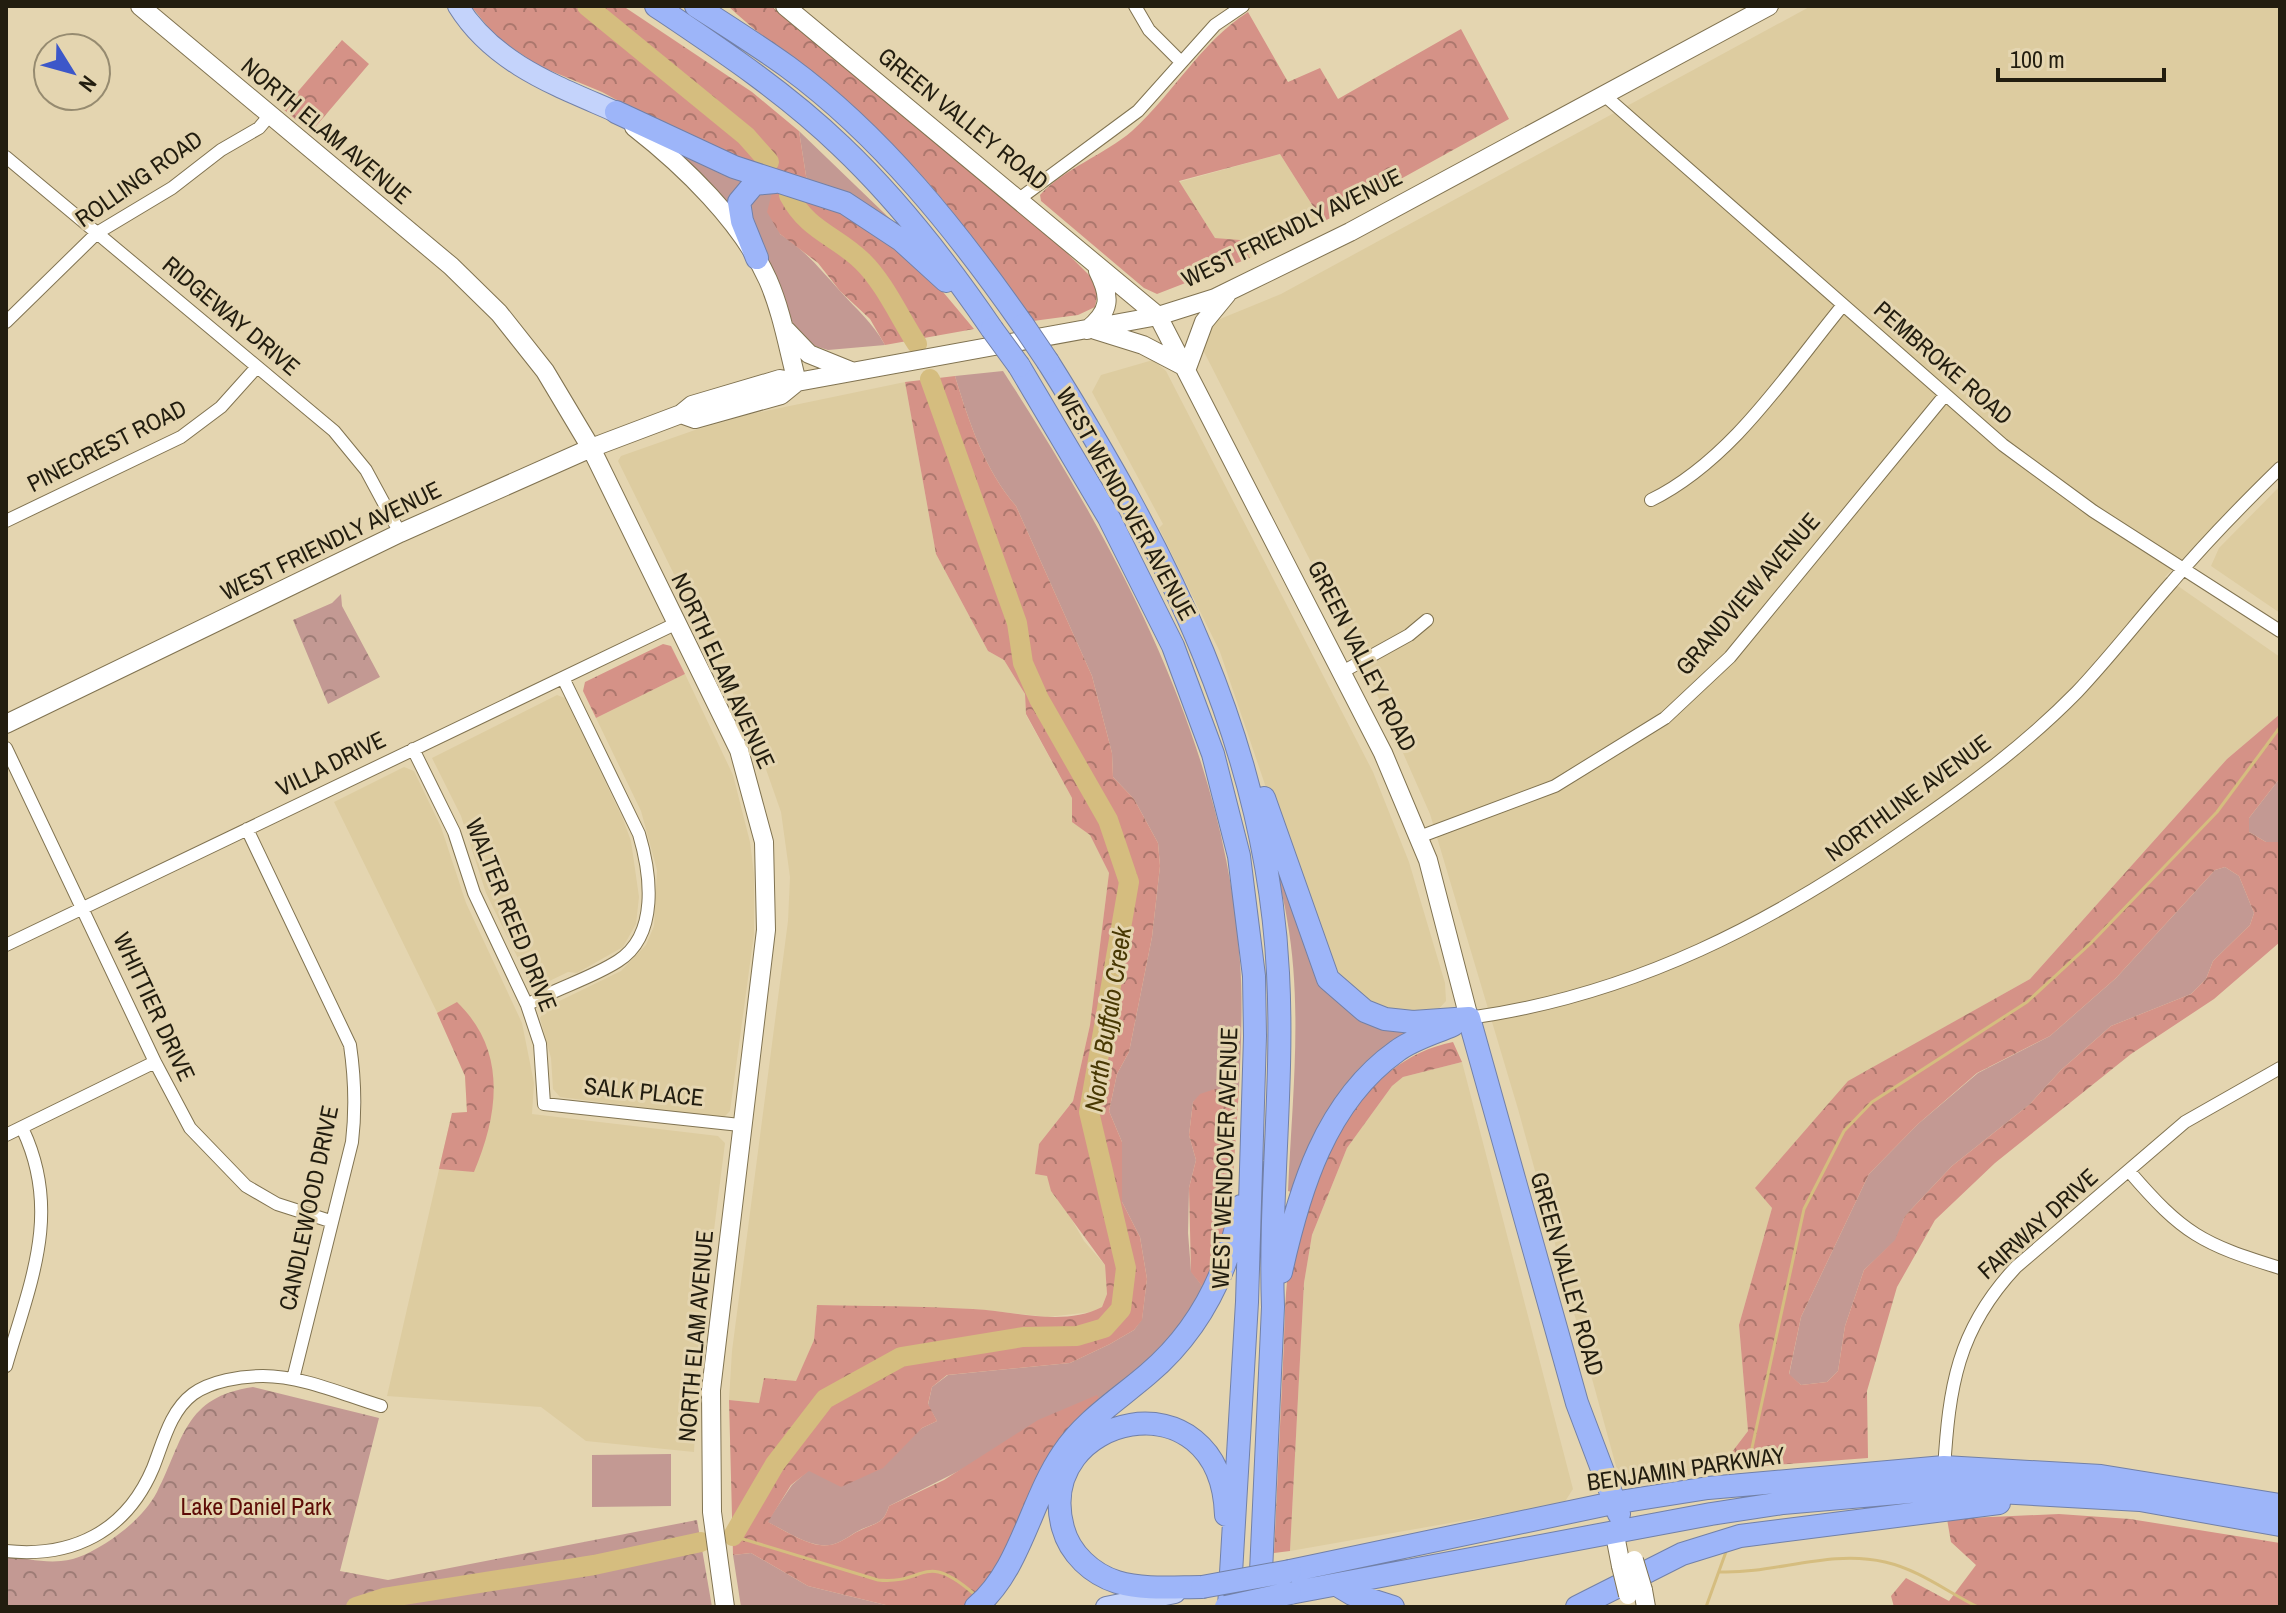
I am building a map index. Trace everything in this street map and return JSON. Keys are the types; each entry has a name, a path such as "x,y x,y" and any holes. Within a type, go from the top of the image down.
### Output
{"highway":[{"name":"WEST WENDOVER AVENUE","path":"656,6 753,73 841,146 923,234 1019,366 1076,460 1146,587 1173,646 1213,754 1239,856 1252,960 1255,1036 1252,1188 1238,1497 1227,1607"},
{"name":"WEST WENDOVER AVENUE","path":"696,6 789,67 854,124 900,170 960,240 1023,325 1089,427 1158,553 1199,639 1229,714 1266,867 1278,970 1281,1029 1273,1307 1259,1607"},
{"path":"720,6 789,67"},
{"path":"616,112 734,167 845,203 877,221 931,266 990,326"},
{"path":"757,258 742,221 739,202 754,184 775,182"},
{"path":"1229,714 1251,759 1328,979 1365,1011 1385,1019 1413,1022 1469,1018"},
{"path":"1273,1307 1294,1212 1316,1154 1333,1123 1375,1069 1397,1050 1469,1018"},
{"name":"GREEN VALLEY ROAD","path":"1469,1018 1577,1403 1621,1529"},
{"path":"976,1607 1006,1571 1041,1489 1066,1448 1095,1417 1172,1353 1205,1309 1236,1231 1251,1146"},
{"path":"1202,1587 1117,1582 1092,1569 1072,1549 1061,1520 1061,1490 1071,1466 1091,1442 1119,1426 1152,1422 1182,1431 1202,1446 1212,1458 1224,1490 1230,1575"},
{"name":"BENJAMIN PARKWAY","path":"1227,1607 1290,1582 1613,1503 1708,1488 1944,1478 2101,1476 2280,1505"},
{"name":"BENJAMIN PARKWAY","path":"1202,1587 1290,1582 1337,1585 1621,1529 1944,1478 2064,1496 2140,1500 2280,1525"},
{"path":"1577,1607 1682,1554 1740,1536 2064,1496"},
{"path":"1337,1585 1352,1594 1393,1607"}],"main road":[{"name":"NORTH ELAM AVENUE","path":"140,6 482,295 534,355 591,448 739,750 764,842 766,930 740,1125 710,1409 712,1512 725,1607"},
{"path":"458,6 478,33 508,59 616,112 690,175 757,258 783,326 797,382"},
{"name":"GREEN VALLEY ROAD","path":"785,6 1158,316 1344,671 1419,837 1439,899 1469,1018"},
{"name":"WEST FRIENDLY AVENUE","path":"6,724 400,533 591,448 681,414 692,405 780,379 797,382 1158,316 1232,290 1350,232 1769,6"},
{"path":"1093,262 1109,301 1104,315 1090,329 1143,345 1187,368 1204,322 1232,290"},
{"path":"783,326 809,354 853,371"},
{"name":"GREEN VALLEY ROAD","path":"1621,1529 1637,1600"},
{"name":"BENJAMIN PARKWAY","path":"1106,1607 1202,1587"}],"street":[{"path":"1135,6 1149,30 1180,61"},
{"path":"1019,199 1129,119 1160,89 1180,61 1215,25 1243,6"},
{"name":"PEMBROKE ROAD","path":"1604,95 2003,445 2079,502 2280,631"},
{"name":"ROLLING ROAD","path":"6,322 97,233 172,188 221,150 259,128 270,115"},
{"name":"RIDGEWAY DRIVE","path":"6,157 334,431 366,470 400,533"},
{"path":"1651,500 1684,480 1753,415 1843,305"},
{"name":"PINECREST ROAD","path":"6,521 181,437 221,407 256,368"},
{"name":"GRANDVIEW AVENUE","path":"1419,837 1555,786 1665,718 1730,657 1945,395"},
{"name":"NORTHLINE AVENUE","path":"1469,1018 1508,1013 1648,974 1758,924 1810,894 2000,762 2077,692 2183,570 2280,468"},
{"path":"1344,671 1409,635 1427,620"},
{"name":"VILLA DRIVE","path":"6,945 675,624"},
{"path":"527,1005 621,960 642,931 648,900 645,854 639,834 563,678"},
{"name":"WHITTIER DRIVE","path":"6,748 155,1062 190,1128 246,1186 277,1204 330,1221"},
{"name":"WALTER REED DRIVE","path":"413,749 460,844 474,893 527,1005 540,1044 544,1104"},
{"name":"CANDLEWOOD DRIVE","path":"247,829 350,1045 356,1110 352,1142 293,1379"},
{"path":"6,1135 23,1130 80,1097 155,1062"},
{"name":"FAIRWAY DRIVE","path":"1944,1478 1951,1385 1958,1358 1992,1292 2016,1267 2185,1122 2280,1068"},
{"name":"SALK PLACE","path":"544,1104 740,1125"},
{"path":"6,1366 43,1224 43,1192 23,1130"},
{"path":"2129,1171 2154,1200 2201,1241 2280,1268"},
{"path":"6,1551 56,1552 88,1540 117,1520 141,1492 175,1414 193,1394 245,1377 293,1379 381,1406"}],"shaded area":[{"path":"1811,6 2280,6 2280,458 2165,577 2280,657 2280,714 2227,759 2030,979 1849,1081 1756,1187 1772,1208 1739,1325 1748,1431 1719,1469 1633,1486 1619,1477 1518,1109 1430,814 1369,676 1201,346 1202,338 1215,321 1281,294"},
{"path":"1280,154 1323,222 1250,258 1240,241 1215,238 1179,182"},
{"path":"1153,360 1166,371 1373,772 1409,862 1445,983 1446,1001 1435,1013 1381,1010 1335,978 1298,882 1220,652 1159,528 1163,524 1092,392 1101,375"},
{"path":"905,382 936,554 988,651 1004,660 1025,694 1026,715 1072,798 1072,821 1090,835 1109,873 1090,1025 1073,1101 1039,1144 1035,1174 1047,1176 1084,1241 1105,1265 1107,1294 1102,1307 1092,1312 1047,1317 975,1309 817,1305 814,1340 796,1382 764,1379 759,1403 729,1400 732,1351 788,921 790,877 781,812 755,738 618,461 621,456 751,414"},
{"path":"2280,486 2280,613 2211,566 2219,548"},
{"path":"685,674 733,775 750,842 754,874 754,934 730,1111 723,1118 560,1097 553,1089 551,1058 540,1018 545,1008 621,971 646,945 654,926 657,870 641,811 596,718"},
{"path":"557,695 565,698 623,819 631,841 639,897 636,924 623,947 577,973 568,972 533,989 486,893 461,816 432,758"},
{"path":"404,767 414,771 441,827 466,903 522,1023 534,1083 532,1114 718,1136 725,1143 700,1341 694,1452 586,1441 541,1407 387,1396 452,1113 467,1112 465,1076 456,1051 334,802"},
{"path":"1462,1062 1573,1489 1564,1503 1290,1551 1304,1283 1312,1235 1347,1148 1392,1086 1403,1077"}],"green space":[{"path":"471,6 623,6 752,92 799,131 807,182 702,146 602,92 539,66 496,37"},
{"path":"728,6 771,6 1057,243 1099,285 1095,307 1078,315 1033,321 955,215 889,141"},
{"path":"1248,12 1288,82 1320,68 1338,99 1461,29 1509,119 1323,222 1280,154 1179,181 1215,238 1240,240 1250,258 1157,294 1144,288 1041,201 1040,195 1061,177 1132,131 1201,53"},
{"path":"342,40 369,64 311,132 283,109"},
{"path":"799,131 912,240 807,182"},
{"path":"677,150 748,180 730,211 675,152"},
{"path":"773,189 780,234 819,268 870,323 885,345 828,350 808,344 796,331 746,206 749,199"},
{"path":"773,189 849,215 918,262 974,329 885,345 870,319 840,291 818,263 780,234 767,212"},
{"path":"1003,371 1087,508 1125,579 1189,727 1213,803 1230,882 1241,978 1239,1089 1215,1089 1193,1102 1189,1135 1196,1160 1189,1188 1188,1233 1191,1271 1206,1291 1174,1337 1100,1400 889,1506 882,1519 838,1543 818,1545 767,1522 792,1485 809,1470 904,1443 922,1428 937,1421 928,1405 932,1387 948,1375 1070,1363 1134,1330 1142,1319 1147,1279 1140,1237 1122,1202 1122,1142 1109,1111 1117,1074 1129,1052 1152,937 1160,866 1158,843 1134,799 1113,777 1112,753 1092,676 1016,506 995,477 979,444 955,376"},
{"path":"955,376 979,444 995,477 1016,506 1092,676 1112,753 1113,777 1134,799 1158,843 1160,866 1152,937 1129,1052 1117,1074 1109,1111 1122,1142 1122,1202 1140,1237 1147,1279 1142,1320 1134,1330 1110,1344 1070,1363 947,1375 932,1387 928,1404 937,1421 922,1428 883,1468 841,1487 809,1471 791,1485 768,1522 818,1545 834,1544 879,1522 889,1506 944,1480 1038,1420 1097,1395 1100,1400 1001,1565 974,1601 964,1607 894,1607 808,1586 751,1553 733,1555 729,1400 759,1403 764,1378 796,1381 814,1340 817,1305 954,1308 1055,1317 1087,1313 1102,1307 1107,1294 1105,1265 1051,1191 1047,1176 1035,1174 1039,1144 1073,1101 1090,1025 1109,873 1090,835 1072,822 1072,798 1026,714 1025,694 1004,660 988,651 936,554 905,382"},
{"path":"341,594 342,606 380,677 328,704 293,620 332,603"},
{"path":"663,644 671,646 685,674 596,718 583,691 585,682"},
{"path":"2280,714 2280,778 2249,818 2249,832 2266,842 2280,842 2280,942 2214,999 2131,1054 1995,1163 1935,1220 1897,1287 1867,1391 1868,1458 1719,1469 1748,1431 1739,1325 1772,1208 1755,1188 1848,1081 2030,979 2227,759","holes":["2225,867 2239,876 2254,913 2250,925 2213,961 2206,979 2191,994 2111,1026 2061,1070 2030,1104 1952,1166 1905,1216 1895,1240 1864,1270 1845,1326 1838,1371 1827,1382 1801,1385 1789,1374 1801,1317 1869,1174 1918,1124 1977,1073 2050,1036 2116,978 2215,870"]},
{"path":"2280,778 2280,842 2266,842 2249,832 2249,818"},
{"path":"1268,841 1318,976 1412,1029 1416,1036 1304,1165 1291,1192 1288,1191 1295,1055 1292,953 1279,880"},
{"path":"2225,867 2239,876 2254,913 2250,925 2213,961 2206,979 2191,994 2111,1026 2061,1070 2030,1104 1952,1166 1905,1216 1896,1240 1864,1270 1845,1326 1838,1371 1827,1382 1801,1385 1789,1375 1801,1317 1869,1174 1918,1124 1978,1073 2050,1036 2116,978 2215,870"},
{"path":"457,1002 484,1041 494,1083 489,1127 474,1172 439,1169 452,1113 467,1112 465,1076 437,1013"},
{"path":"1453,1042 1462,1062 1403,1077 1392,1086 1347,1148 1312,1235 1304,1283 1290,1551 1274,1553 1287,1281 1299,1221 1326,1154 1344,1122 1366,1094 1391,1071 1420,1053"},
{"path":"1215,1089 1239,1089 1231,1208 1206,1291 1191,1272 1189,1188 1196,1160 1189,1135 1193,1102 1200,1094"},
{"name":"Lake Daniel Park","path":"253,1387 379,1418 340,1571 388,1580 697,1520 712,1607 6,1607 6,1556 67,1560 90,1552 113,1538 135,1520 152,1500 181,1438 199,1411 230,1392"},
{"path":"671,1454 671,1506 592,1507 592,1455"},
{"path":"2059,1514 2130,1519 2280,1543 2280,1607 1894,1607 1891,1596 1906,1578 1949,1601 1976,1565 1951,1542 1947,1519"},
{"path":"751,1553 808,1586 894,1607 741,1607 733,1555"}],"waterway":[{"name":"North Buffalo Creek","path":"587,6 746,136 769,162"},
{"name":"North Buffalo Creek","path":"789,195 805,217 852,252 870,270 917,344"},
{"name":"North Buffalo Creek","path":"733,1536 775,1464 825,1399 901,1357 1023,1337 1077,1336 1104,1328 1121,1309 1126,1268 1089,1112 1129,882 1108,820 1039,699 1023,663 1017,623 930,379"},
{"path":"1750,1457 1804,1209 1844,1131 1872,1102 2027,1002 2090,944 2217,812 2280,727"},
{"path":"733,1536 878,1580 894,1580 934,1571 957,1580 973,1593"},
{"name":"North Buffalo Creek","path":"356,1607 384,1598 594,1565 701,1542"},
{"path":"1706,1607 1727,1549"},
{"path":"1720,1572 1843,1558 1864,1559 1910,1570 1978,1607"}]}
